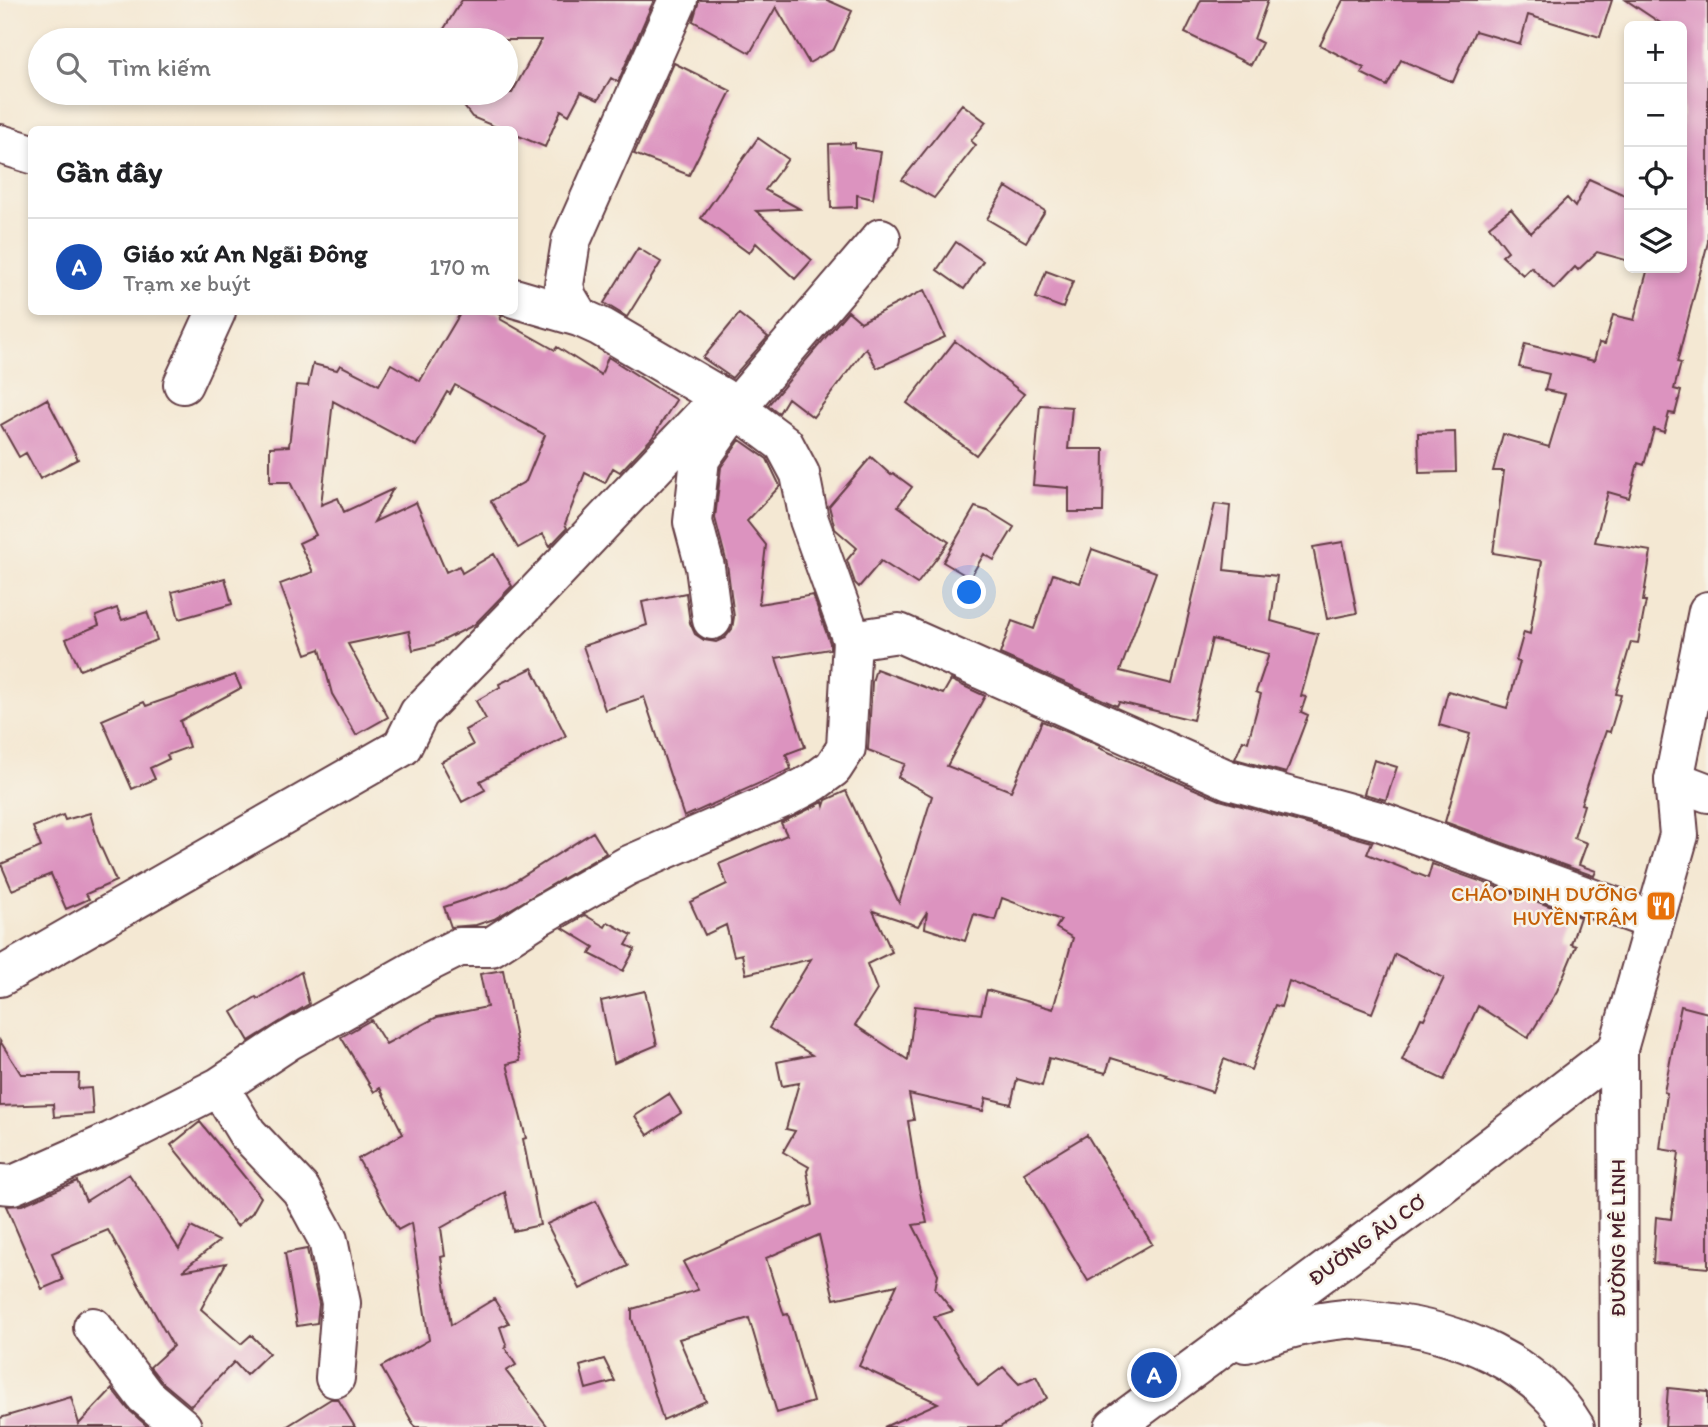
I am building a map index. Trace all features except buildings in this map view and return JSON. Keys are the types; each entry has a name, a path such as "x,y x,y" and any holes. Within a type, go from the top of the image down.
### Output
{"street":[{"path":"579,317 564,285 571,241 678,0"},
{"path":"0,144 28,153"},
{"path":"0,977 402,747 419,713 728,402 881,238"},
{"path":"0,1184 13,1185 112,1141 219,1087 288,1041 429,962 459,947 491,947 627,866 757,810 814,782 833,768 846,748 852,640 809,520 800,474 784,444 728,402 579,317 518,299"},
{"path":"183,384 215,315"},
{"path":"712,620 705,567 693,522 700,459 728,402"},
{"name":"ĐƯỜNG MÊ LINH","path":"1619,1427 1618,1049 1691,787 1708,611"},
{"path":"852,640 899,633 1228,780 1379,821 1654,921"},
{"name":"ĐƯỜNG ÂU CƠ","path":"1114,1427 1432,1192 1618,1049"},
{"path":"219,1087 247,1133 301,1190 328,1240 341,1303 335,1378"},
{"path":"1205,1359 1288,1327 1348,1319 1409,1325 1466,1340 1523,1372 1553,1397 1575,1427"},
{"path":"93,1327 145,1396 182,1427"}],"place":[{"name":"CHÁO DINH DƯỠNG HUYỀN TRÂM","path":"1661,906"},
{"name":"Giáo xứ An Ngãi Đông","path":"1154,1375"}]}
